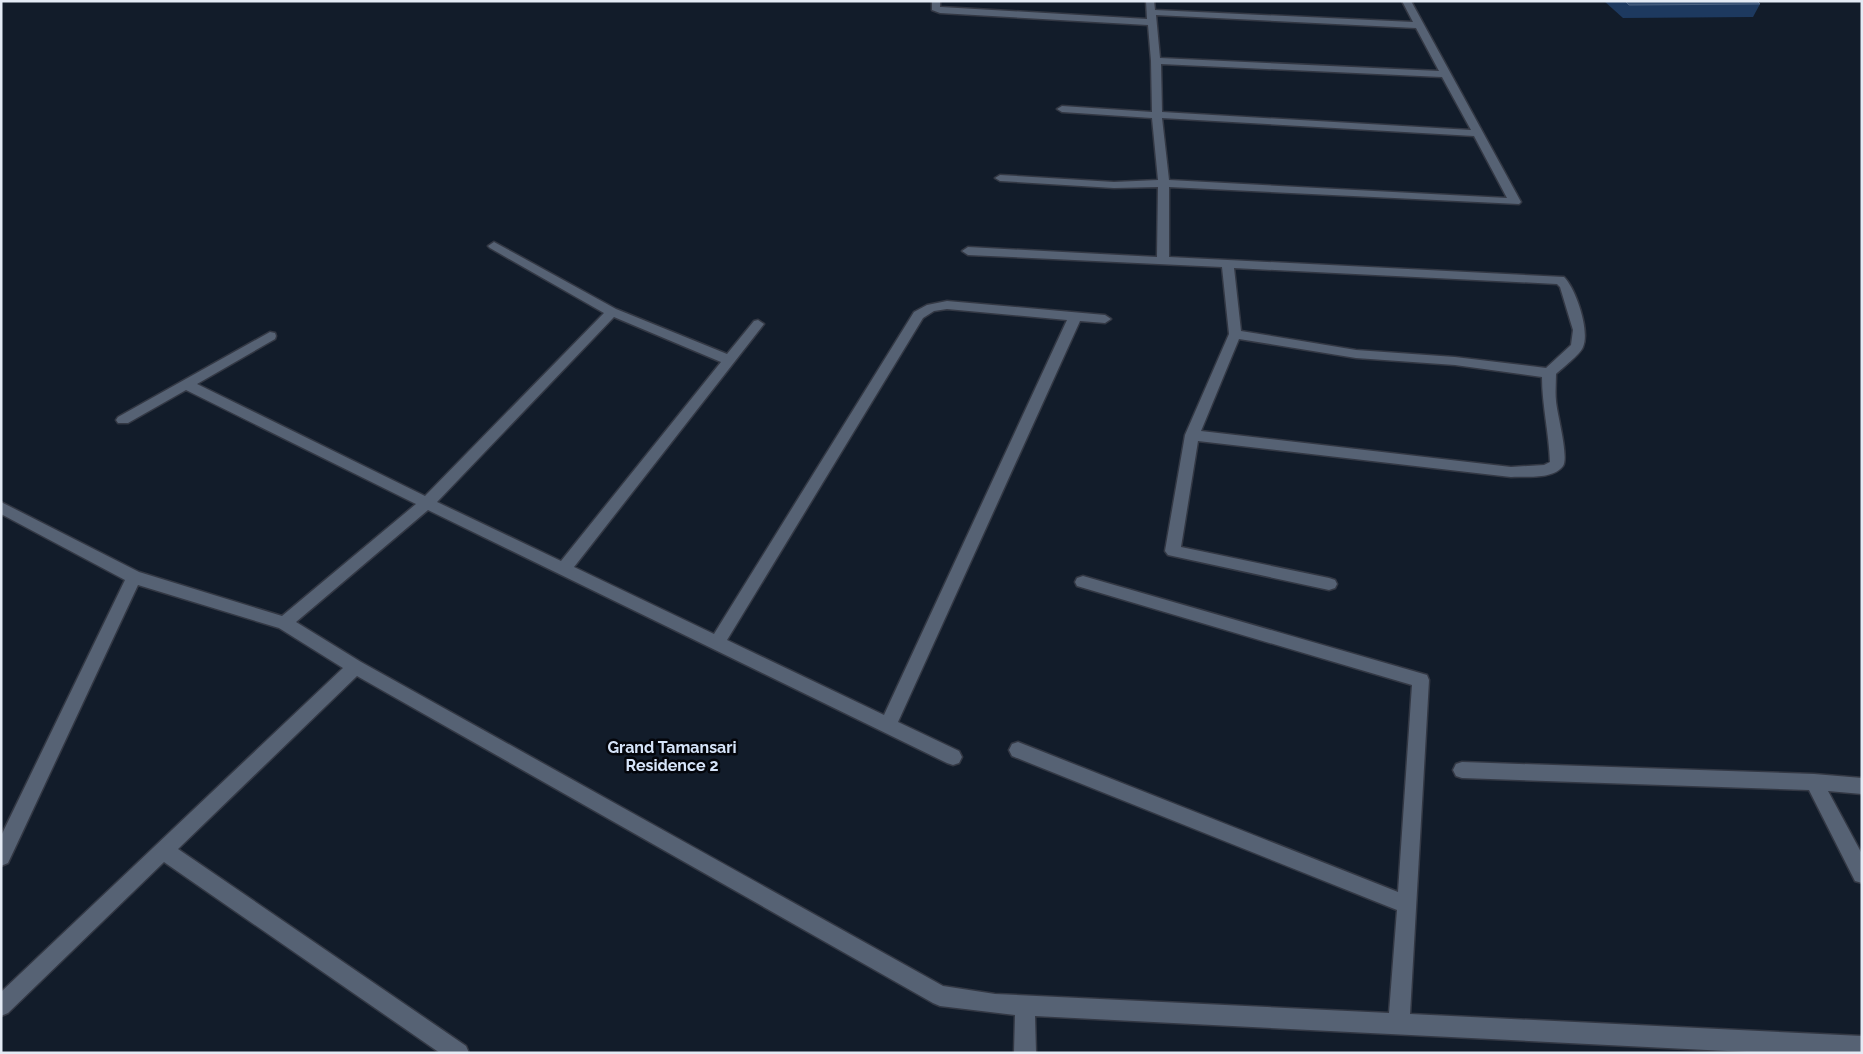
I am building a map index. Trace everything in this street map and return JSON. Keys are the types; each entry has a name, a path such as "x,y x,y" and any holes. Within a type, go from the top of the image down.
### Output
{"street":[{"path":"936,1 935,8 940,10 1151,12 1419,25"},
{"path":"1000,178 1114,185 1164,182 1516,202 1406,1"},
{"path":"1151,12 1156,61 1157,115 1164,182 1163,261"},
{"path":"1156,61 1447,74"},
{"path":"1062,108 1478,133"},
{"path":"494,246 612,312 728,360"},
{"path":"968,251 1560,280 1566,286 1579,330 1577,346 1549,372 1549,404 1556,441 1557,464 1547,470 1511,472 1192,434"},
{"path":"1228,264 1236,334 1192,434 1173,551 1329,584"},
{"path":"718,643 918,315 931,308 947,305 1105,319"},
{"path":"284,622 427,503 612,312"},
{"path":"888,725 1075,317"},
{"path":"563,568 758,324"},
{"path":"1236,334 1356,354 1455,361 1549,372"},
{"path":"123,420 270,336"},
{"path":"186,384 427,503 953,756"},
{"path":"1,507 134,577 284,622 355,667 940,996 1024,1006 1862,1047"},
{"path":"1,857 134,577"},
{"path":"1083,582 1421,680 1399,1025"},
{"path":"1,1006 355,667"},
{"path":"1018,750 1407,906"},
{"path":"1462,770 1814,782 1862,786"},
{"path":"1814,782 1862,874"},
{"path":"164,851 459,1053"},
{"path":"1024,1006 1025,1053"}],"building":[{"path":"1625,1 1757,1 1760,4 1629,5"}],"district":[{"name":"Grand Tamansari Residence 2","path":"672,756"}]}
